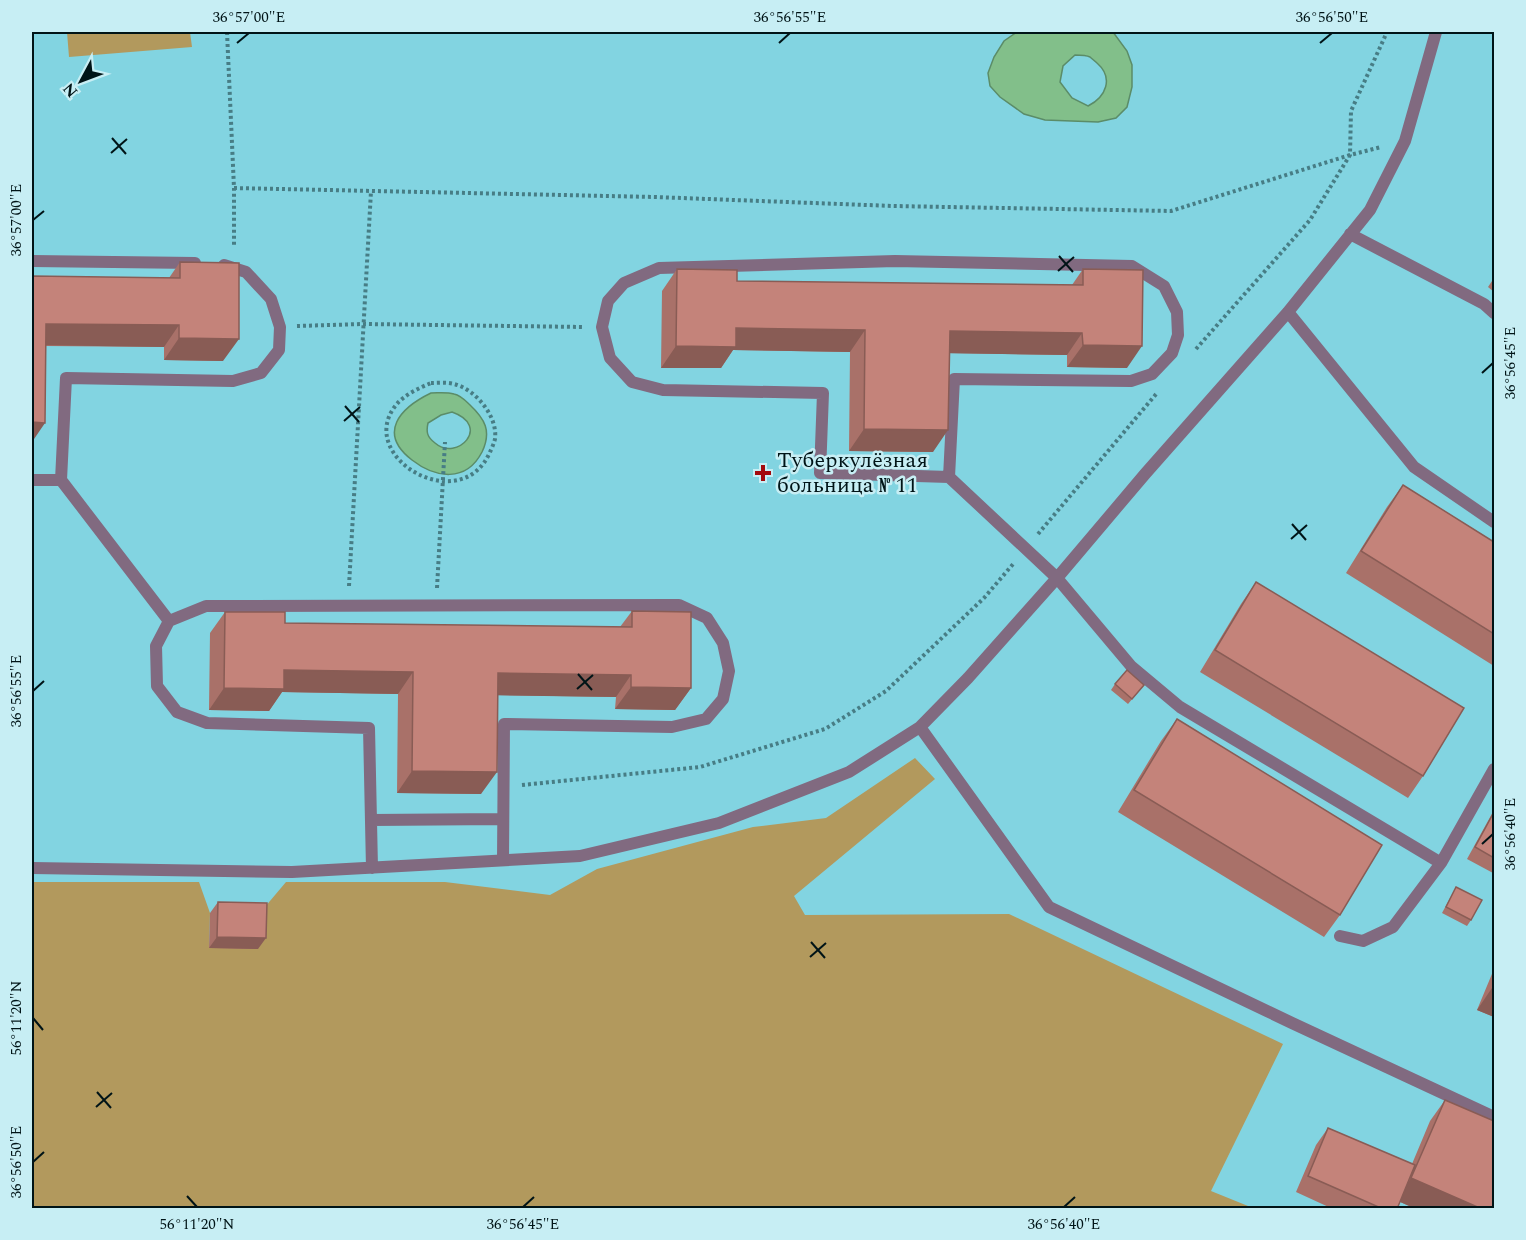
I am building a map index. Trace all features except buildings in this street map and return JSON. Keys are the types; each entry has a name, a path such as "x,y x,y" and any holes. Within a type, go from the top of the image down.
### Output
{"lane":[{"path":"32,868 292,872 580,856 719,824 849,772 920,727 968,678 1288,312 1370,210 1405,141 1436,32"},
{"path":"1350,234 1484,304 1494,313"},
{"path":"32,261 220,264 246,272 271,300 280,327 279,350 261,373 233,381 66,378 61,480 169,621"},
{"path":"949,477 954,379 1131,381 1152,374 1172,353 1178,335 1178,312 1164,286 1132,266 895,261 659,268 624,283 608,301 602,327 610,358 632,382 663,390 822,393 820,473 949,477 1057,578 1131,666 1180,707 1441,862"},
{"path":"1288,312 1414,467 1494,522"},
{"path":"32,480 61,480"},
{"path":"372,868 369,728 207,723 177,712 157,686 156,646 169,621 206,606 679,605 707,618 723,643 729,671 723,699 706,719 672,727 504,724 503,860"},
{"path":"920,727 1049,907 1494,1117"},
{"path":"1341,936 1363,941 1393,927 1441,862 1494,769"},
{"path":"371,820 503,819"}],"path":[{"path":"227,32 234,188 234,269"},
{"path":"1194,351 1310,220 1350,155 1351,111 1387,32"},
{"path":"234,188 656,197 893,206 1171,211 1350,155 1405,141"},
{"path":"348,606 371,191"},
{"path":"280,327 363,324 602,327"},
{"path":"431,383 453,383 469,391 484,405 494,428 495,439 491,450 479,468 464,480 444,480 436,480 417,473 401,461 388,442 387,432 391,413 396,405 403,398 431,383"},
{"path":"503,787 700,767 825,729 886,691 984,598 1163,386"},
{"path":"436,606 445,442"}],"shaded area":[{"path":"67,32 190,32 192,47 69,57"},
{"path":"1017,32 1113,32 1127,51 1132,65 1132,87 1127,107 1116,118 1098,122 1045,120 1024,114 1000,97 990,86 988,73 1004,41","holes":["1075,55 1090,57 1105,75 1106,87 1099,98 1088,106 1072,98 1060,82 1063,66"]},
{"path":"431,393 456,395 464,399 483,420 486,432 485,445 468,469 459,473 440,474 421,466 401,450 394,431 397,422 410,406","holes":["452,412 464,418 469,425 470,433 461,445 444,448 435,443 427,432 428,423 441,415"]},
{"path":"915,758 935,779 794,896 805,915 1009,914 1283,1044 1211,1191 1253,1208 32,1208 32,882 199,882 210,913 209,948 259,914 286,882 445,882 550,895 597,869 753,827 826,818"}],"place":[{"name":"Туберкулёзная больница № 11","path":"763,473"}]}
